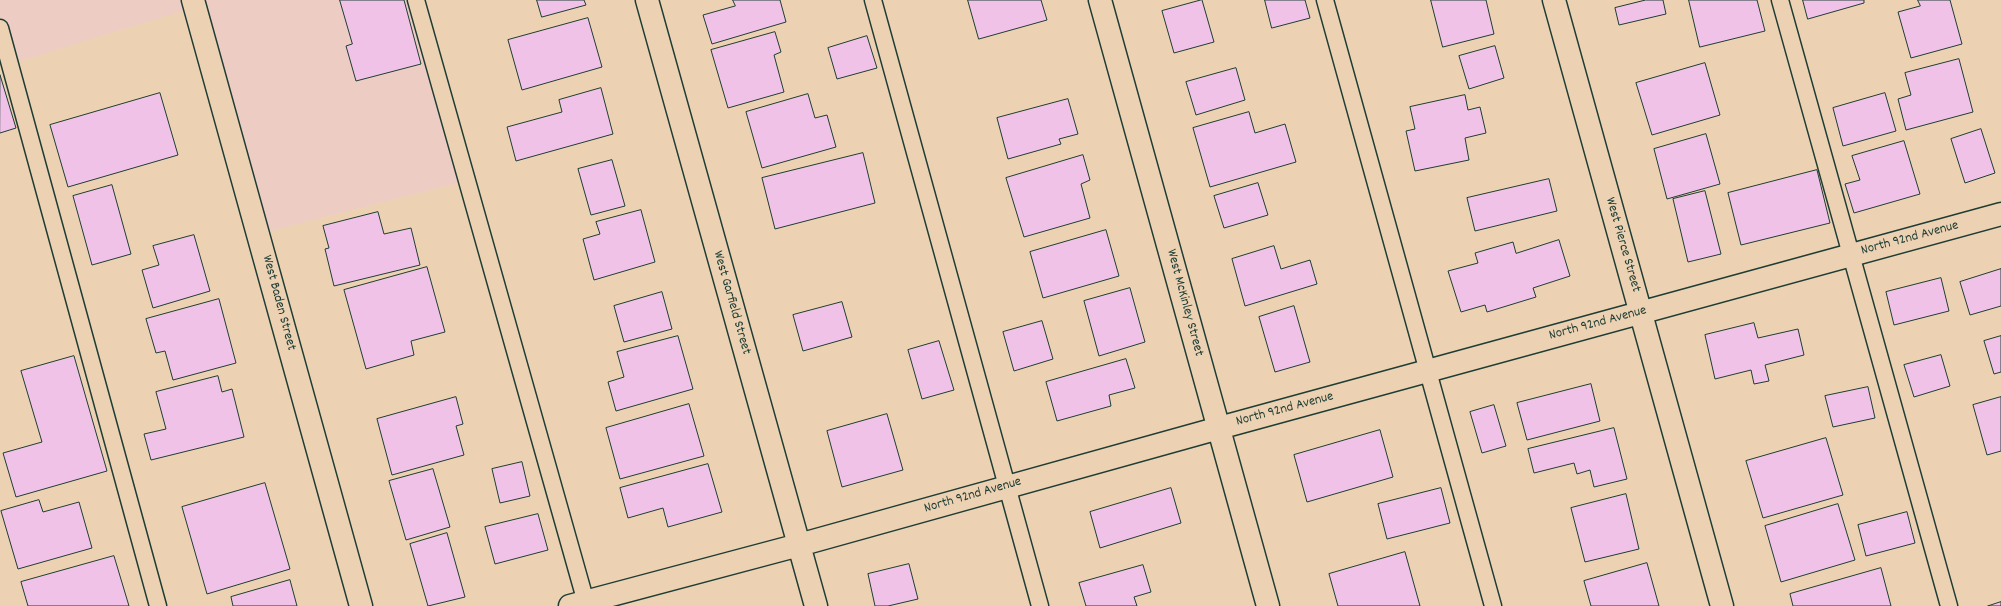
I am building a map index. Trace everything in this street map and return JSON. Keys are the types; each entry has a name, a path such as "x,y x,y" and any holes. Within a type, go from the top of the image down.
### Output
{"street":[{"name":"West Baden Street","path":"193,0 361,606"},
{"name":"West Garfield Street","path":"647,0 816,606"},
{"name":"West McKinley Street","path":"1100,0 1268,606"},
{"name":"West Pierce Street","path":"1554,0 1722,606"},
{"name":"North 92nd Avenue","path":"581,605 1219,428 2001,214"}],"lane":[{"path":"416,0 581,605"},
{"path":"873,0 1040,606"},
{"path":"1325,0 1493,606"},
{"path":"1780,0 1949,606"},
{"path":"0,28 158,606"}],"shaded area":[{"path":"0,0 413,0 462,182 258,234 195,7 11,64 0,25"}],"building":[{"path":"340,0 404,0 421,64 356,81 346,46 352,44"},
{"path":"537,0 584,0 586,5 542,17"},
{"path":"733,0 780,0 786,22 712,44 703,15 735,6"},
{"path":"968,0 1041,0 1047,20 979,39"},
{"path":"1202,0 1214,42 1174,53 1162,11"},
{"path":"1265,0 1305,0 1310,18 1272,28"},
{"path":"1431,0 1486,0 1494,34 1443,47"},
{"path":"1646,0 1663,0 1666,14 1619,25 1615,8"},
{"path":"1689,0 1757,0 1765,31 1700,47"},
{"path":"1803,0 1864,0 1864,3 1808,19"},
{"path":"1918,0 1950,0 1962,44 1911,58 1898,12 1920,6"},
{"path":"588,18 602,67 522,90 508,40"},
{"path":"775,32 781,52 774,55 784,92 728,108 711,50"},
{"path":"867,36 877,68 837,79 828,48"},
{"path":"1495,46 1504,78 1469,89 1459,56"},
{"path":"1959,59 1973,112 1906,130 1898,99 1911,95 1905,73"},
{"path":"1705,63 1720,115 1652,135 1636,83"},
{"path":"1236,68 1245,100 1196,115 1186,82"},
{"path":"0,75 16,128 0,133"},
{"path":"601,88 613,134 516,161 507,127 562,112 559,100"},
{"path":"160,93 178,155 68,187 50,125"},
{"path":"1885,93 1896,131 1843,146 1833,108"},
{"path":"808,94 815,118 827,115 836,147 762,168 746,112"},
{"path":"1465,95 1468,110 1480,107 1486,133 1465,138 1469,160 1415,171 1406,131 1415,129 1410,107"},
{"path":"1068,99 1078,134 1059,139 1061,144 1008,159 997,118"},
{"path":"1249,112 1255,133 1285,124 1296,162 1210,187 1193,128"},
{"path":"1981,129 1995,173 1965,183 1951,139"},
{"path":"1706,134 1720,184 1667,199 1654,149"},
{"path":"1904,141 1920,194 1854,213 1845,184 1860,180 1852,156"},
{"path":"863,153 875,203 775,229 762,178"},
{"path":"1083,155 1090,180 1081,184 1090,218 1024,237 1006,178"},
{"path":"612,160 625,206 591,215 578,169"},
{"path":"1817,170 1830,223 1741,245 1728,193"},
{"path":"1549,179 1557,211 1475,231 1467,198"},
{"path":"1258,183 1268,215 1224,228 1214,196"},
{"path":"112,185 131,254 92,265 73,196"},
{"path":"1705,191 1721,254 1688,262 1673,199"},
{"path":"641,210 655,262 594,280 583,239 600,234 596,222"},
{"path":"378,212 384,234 411,228 420,265 334,286 325,249 329,248 323,226"},
{"path":"1106,230 1119,276 1043,298 1030,252"},
{"path":"194,235 210,291 153,308 142,270 159,265 153,246"},
{"path":"1559,240 1570,276 1533,288 1536,297 1487,312 1485,305 1461,312 1448,271 1478,263 1475,253 1513,242 1516,253"},
{"path":"1274,246 1281,269 1310,260 1317,284 1245,306 1232,259"},
{"path":"427,267 445,332 411,341 414,355 366,369 344,290"},
{"path":"2001,269 2001,306 1970,315 1960,282"},
{"path":"1941,278 1949,311 1894,325 1886,292"},
{"path":"1130,288 1145,342 1099,356 1084,301"},
{"path":"662,292 672,329 624,342 614,306"},
{"path":"219,299 236,363 173,380 165,351 156,353 146,319"},
{"path":"842,302 852,337 803,351 793,315"},
{"path":"1294,306 1310,362 1275,372 1259,317"},
{"path":"1042,321 1053,359 1014,371 1003,332"},
{"path":"1754,323 1758,338 1798,329 1804,355 1765,365 1769,381 1754,384 1751,370 1715,379 1705,335"},
{"path":"678,336 693,389 616,411 608,382 624,377 617,352"},
{"path":"2001,336 2001,372 1994,374 1984,341"},
{"path":"939,341 954,390 922,399 908,350"},
{"path":"1941,355 1950,386 1914,397 1904,365"},
{"path":"74,356 107,471 16,497 3,453 42,442 21,371"},
{"path":"1126,359 1135,388 1109,395 1111,406 1057,421 1046,382"},
{"path":"218,376 222,392 232,389 244,437 151,460 144,434 166,429 156,392"},
{"path":"1591,384 1600,421 1527,440 1517,403"},
{"path":"1868,387 1875,418 1833,427 1825,396"},
{"path":"456,397 463,424 456,426 464,455 392,475 377,419"},
{"path":"2001,397 2001,451 1987,455 1973,405"},
{"path":"689,404 704,456 620,479 606,428"},
{"path":"1494,405 1506,446 1482,453 1470,412"},
{"path":"887,414 903,470 842,487 827,431"},
{"path":"1614,428 1627,479 1594,487 1590,470 1577,474 1574,463 1534,473 1528,449"},
{"path":"1380,430 1393,477 1307,502 1294,455"},
{"path":"1826,438 1843,495 1763,518 1746,461"},
{"path":"522,462 530,496 500,503 492,469"},
{"path":"708,464 722,512 668,527 663,508 628,518 620,488"},
{"path":"433,469 450,527 406,540 389,481"},
{"path":"265,483 290,569 207,594 182,507"},
{"path":"1171,488 1181,523 1100,548 1090,512"},
{"path":"1441,488 1450,523 1387,539 1378,504"},
{"path":"1626,494 1639,549 1585,562 1571,508"},
{"path":"39,500 43,512 79,502 92,548 18,569 1,511"},
{"path":"1838,504 1855,560 1781,582 1765,526"},
{"path":"1907,512 1915,543 1866,556 1858,525"},
{"path":"538,514 548,550 495,564 485,527"},
{"path":"447,533 465,597 428,606 410,544"},
{"path":"1405,552 1420,606 1338,606 1329,574"},
{"path":"114,556 129,606 28,606 21,582"},
{"path":"1647,563 1659,606 1591,606 1584,581"},
{"path":"909,564 918,599 888,606 875,606 868,574"},
{"path":"1143,565 1151,592 1134,597 1137,606 1086,606 1079,583"},
{"path":"1881,568 1891,606 1793,606 1790,594"},
{"path":"290,580 297,606 233,606 231,597"},
{"path":"2001,602 2001,606 1988,606"}]}
